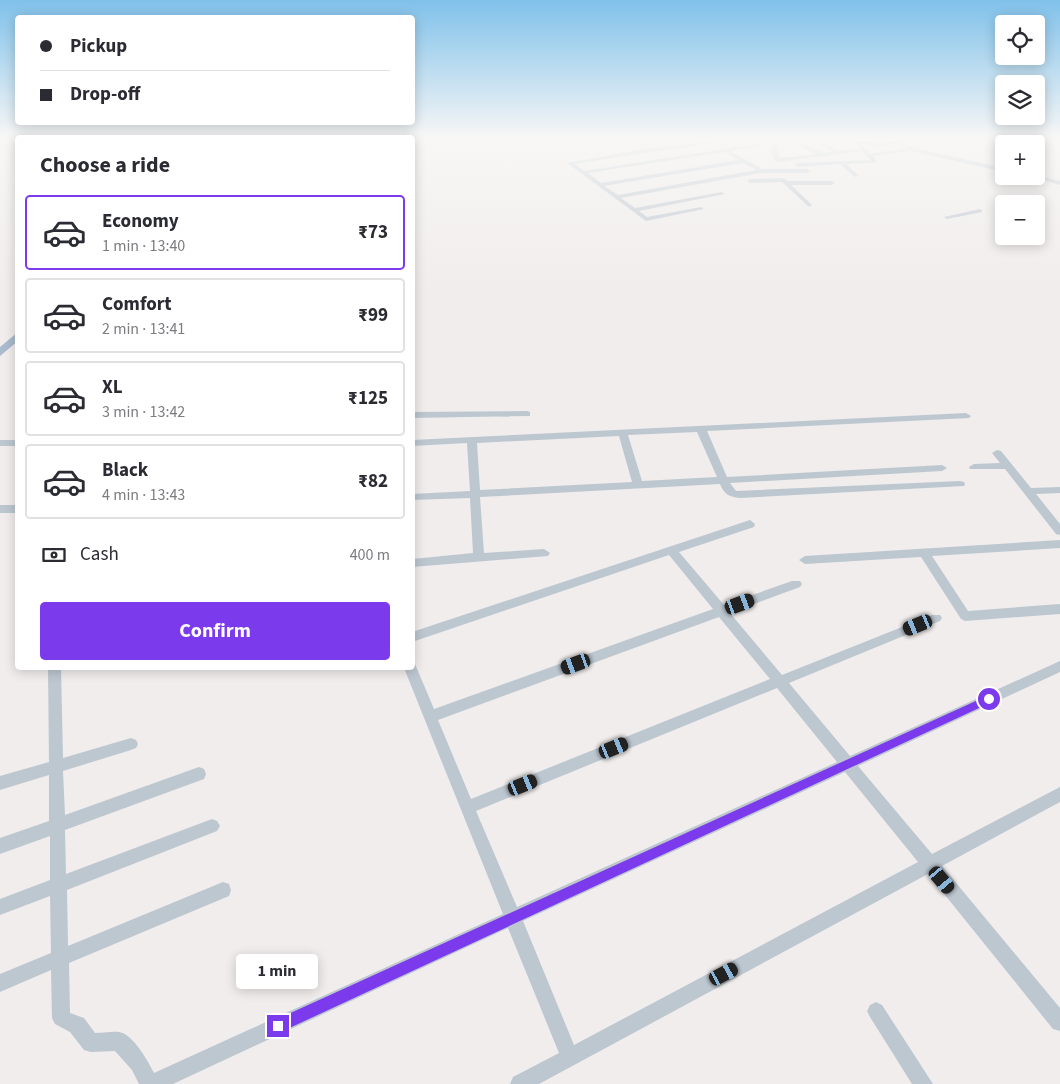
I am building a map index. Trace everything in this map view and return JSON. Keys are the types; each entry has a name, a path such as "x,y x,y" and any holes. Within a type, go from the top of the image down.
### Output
{"main road":[{"path":"0,343 15,329"},
{"path":"0,353 15,338"}],"street":[{"path":"605,189 646,219 701,209 680,196"},
{"path":"620,196 664,189"},
{"path":"669,189 674,192"},
{"path":"791,189 809,205"},
{"path":"637,209 722,194"},
{"path":"947,217 980,211"},
{"path":"415,415 527,414"},
{"path":"415,443 966,416"},
{"path":"701,429 730,492 740,495 960,484"},
{"path":"623,433 638,485"},
{"path":"472,440 479,557"},
{"path":"0,443 15,443"},
{"path":"996,453 1060,530"},
{"path":"974,467 1008,466"},
{"path":"415,497 942,468"},
{"path":"1028,491 1060,490"},
{"path":"0,509 15,509"},
{"path":"415,635 750,524"},
{"path":"805,560 1060,544"},
{"path":"671,550 1060,1022"},
{"path":"924,552 965,616 1060,609"},
{"path":"415,563 544,553"},
{"path":"432,716 796,584"},
{"path":"468,807 936,618"},
{"path":"54,670 58,766 61,1018 77,1025 91,1043 118,1041 139,1063 150,1084 1060,666"},
{"path":"411,670 432,716 570,1057"},
{"path":"0,783 132,744"},
{"path":"0,846 200,774"},
{"path":"520,1084 1060,794"},
{"path":"0,907 212,826"},
{"path":"0,983 223,890"},
{"path":"876,1011 923,1084"}],"route":[{"path":"278,1026 989,699"}]}
